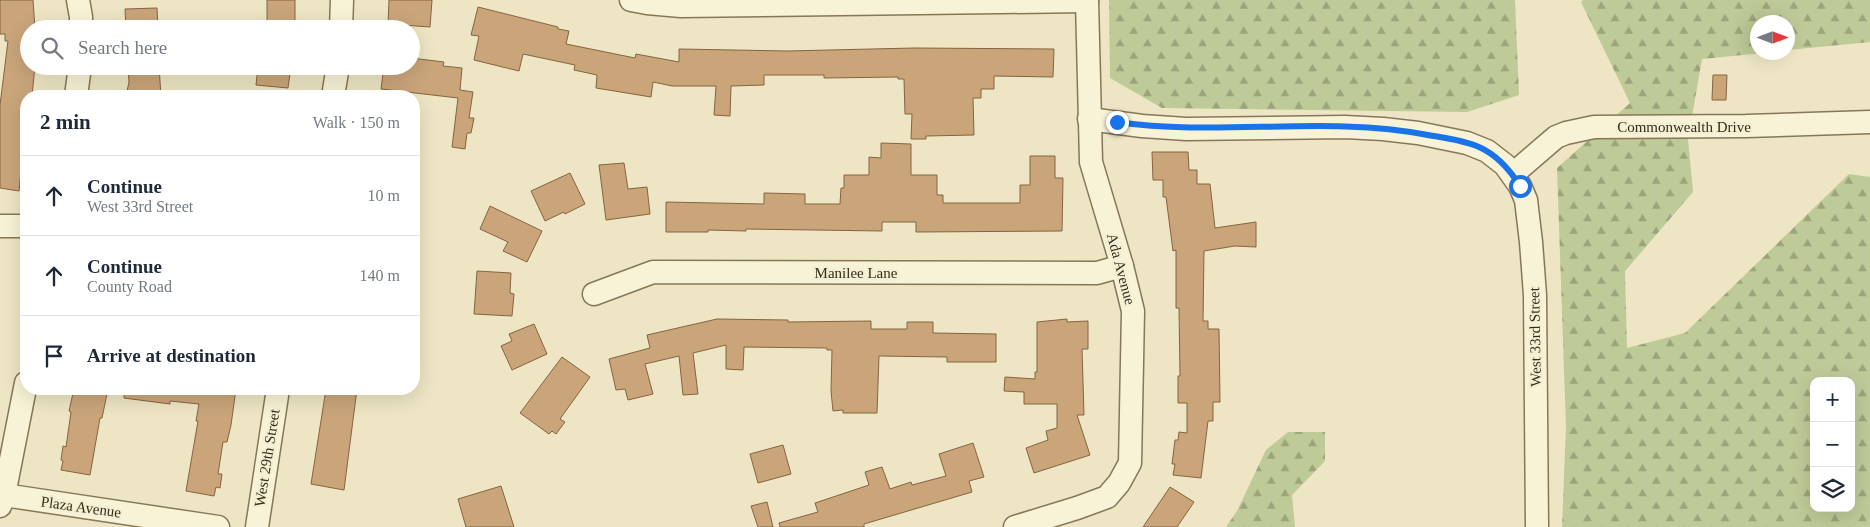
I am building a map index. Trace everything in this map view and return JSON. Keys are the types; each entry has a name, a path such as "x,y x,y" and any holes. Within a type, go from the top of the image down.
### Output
{"street":[{"path":"78,0 80,20"},
{"path":"341,20 342,0"},
{"path":"630,0 681,6 1087,0"},
{"name":"Ada Avenue","path":"1015,527 1107,497 1119,483 1130,463 1133,310 1091,162 1087,0"},
{"path":"77,90 79,75"},
{"path":"334,90 336,75"},
{"name":"West 33rd Street","path":"1089,119 1150,127 1186,129 1383,128 1467,143 1487,151 1496,158 1512,174 1526,200 1534,266 1538,527"},
{"name":"Commonwealth Drive","path":"1512,174 1556,137 1594,127 1746,126 1870,122"},
{"path":"0,226 20,226"},
{"name":"Manilee Lane","path":"594,294 653,272 1097,273 1122,266"},
{"path":"2,501 24,395"},
{"name":"West 29th Street","path":"256,527 277,395"},
{"name":"Plaza Avenue","path":"2,501 218,527"}],"green space":[{"path":"1109,0 1515,0 1519,95 1467,112 1162,108 1110,78"},
{"path":"1583,0 1870,0 1870,42 1795,49 1795,15 1750,15 1750,54 1702,59 1688,139 1693,192 1625,271 1627,348 1685,333 1849,174 1870,177 1870,527 1562,527 1566,427 1557,168 1630,103 1581,2"},
{"path":"1288,432 1325,432 1325,461 1292,495 1295,527 1226,527 1237,511 1266,450"}],"building":[{"path":"0,0 33,0 34,20 20,20 20,75 34,75 33,90 20,90 19,191 0,188 0,105 8,41 5,41 5,34 0,34"},
{"path":"267,0 295,0 295,20 267,20"},
{"path":"389,0 432,0 430,27 420,26 420,20 388,20"},
{"path":"478,7 569,31 566,44 635,58 636,54 679,62 679,49 787,51 914,48 1054,49 1053,77 994,76 994,89 981,89 981,98 973,98 974,135 926,136 926,139 911,139 912,114 905,114 904,79 898,79 898,77 824,78 824,75 764,75 764,85 731,86 730,116 714,115 716,86 672,86 653,82 651,97 596,88 597,75 574,70 575,65 523,54 519,71 474,60 479,36 471,35"},
{"path":"157,8 158,20 126,20 125,9"},
{"path":"420,59 444,62 443,66 462,68 460,90 473,92 469,118 474,118 471,133 467,133 465,149 452,147 458,98 420,94 420,90 381,89 383,75 420,75"},
{"path":"129,75 160,75 161,90 127,90"},
{"path":"257,75 290,75 288,88 256,85"},
{"path":"1713,75 1727,75 1726,100 1712,100"},
{"path":"881,143 911,144 911,175 937,175 937,195 943,195 943,203 1020,203 1020,185 1030,185 1030,156 1055,156 1055,178 1063,178 1062,231 916,232 916,222 882,222 882,231 746,229 746,231 666,232 666,202 764,204 764,193 805,194 805,204 840,204 841,188 844,188 844,175 869,175 869,157 881,158"},
{"path":"1152,152 1188,152 1189,170 1197,170 1197,184 1210,184 1215,228 1256,222 1256,247 1235,246 1204,251 1203,321 1208,321 1208,329 1219,329 1220,402 1213,402 1213,421 1208,421 1201,478 1173,475 1175,464 1172,464 1175,440 1178,440 1179,432 1187,433 1187,403 1178,403 1178,376 1180,376 1179,308 1176,308 1176,250 1173,251 1166,197 1163,197 1163,180 1153,180"},
{"path":"624,163 628,189 647,187 650,214 606,220 599,165"},
{"path":"570,173 585,204 545,221 531,191"},
{"path":"490,206 542,231 527,262 503,251 508,242 480,229"},
{"path":"477,271 511,273 510,293 514,294 512,316 474,314"},
{"path":"717,319 788,320 788,322 871,321 871,329 907,329 907,322 933,322 933,333 996,334 996,362 947,362 947,357 879,356 877,413 843,413 843,410 833,411 831,391 832,350 827,350 827,348 744,347 743,370 726,369 726,345 693,353 698,394 683,395 679,356 645,364 653,394 628,400 625,389 616,390 609,359 650,348 647,335"},
{"path":"1067,319 1067,322 1088,321 1088,349 1082,349 1084,415 1077,415 1090,455 1034,473 1026,448 1048,440 1046,431 1057,428 1057,404 1024,404 1024,392 1004,391 1005,377 1035,379 1035,372 1037,372 1037,322"},
{"path":"534,324 547,354 512,370 501,346 512,341 509,334"},
{"path":"562,357 590,377 560,419 565,422 556,434 552,431 549,434 520,413"},
{"path":"73,395 107,395 102,418 100,418 90,475 61,470 63,446 66,447 71,412 69,411"},
{"path":"124,395 235,395 227,442 223,442 218,474 222,474 220,488 216,487 214,496 186,491 198,421 196,421 199,404 170,401 170,404 124,398"},
{"path":"325,395 356,395 344,490 311,484"},
{"path":"973,443 984,477 969,481 972,492 864,524 864,527 780,527 779,523 818,512 815,503 869,485 865,472 882,467 890,489 911,482 912,485 946,476 939,454"},
{"path":"783,445 791,474 758,483 750,454"},
{"path":"501,486 514,527 466,527 458,499"},
{"path":"1170,487 1194,502 1177,527 1143,527"},
{"path":"767,502 773,527 758,527 751,506"}],"route":[{"path":"1117,122 1186,129 1345,127 1383,128 1418,133 1467,143 1487,151 1505,166 1520,186"}]}
